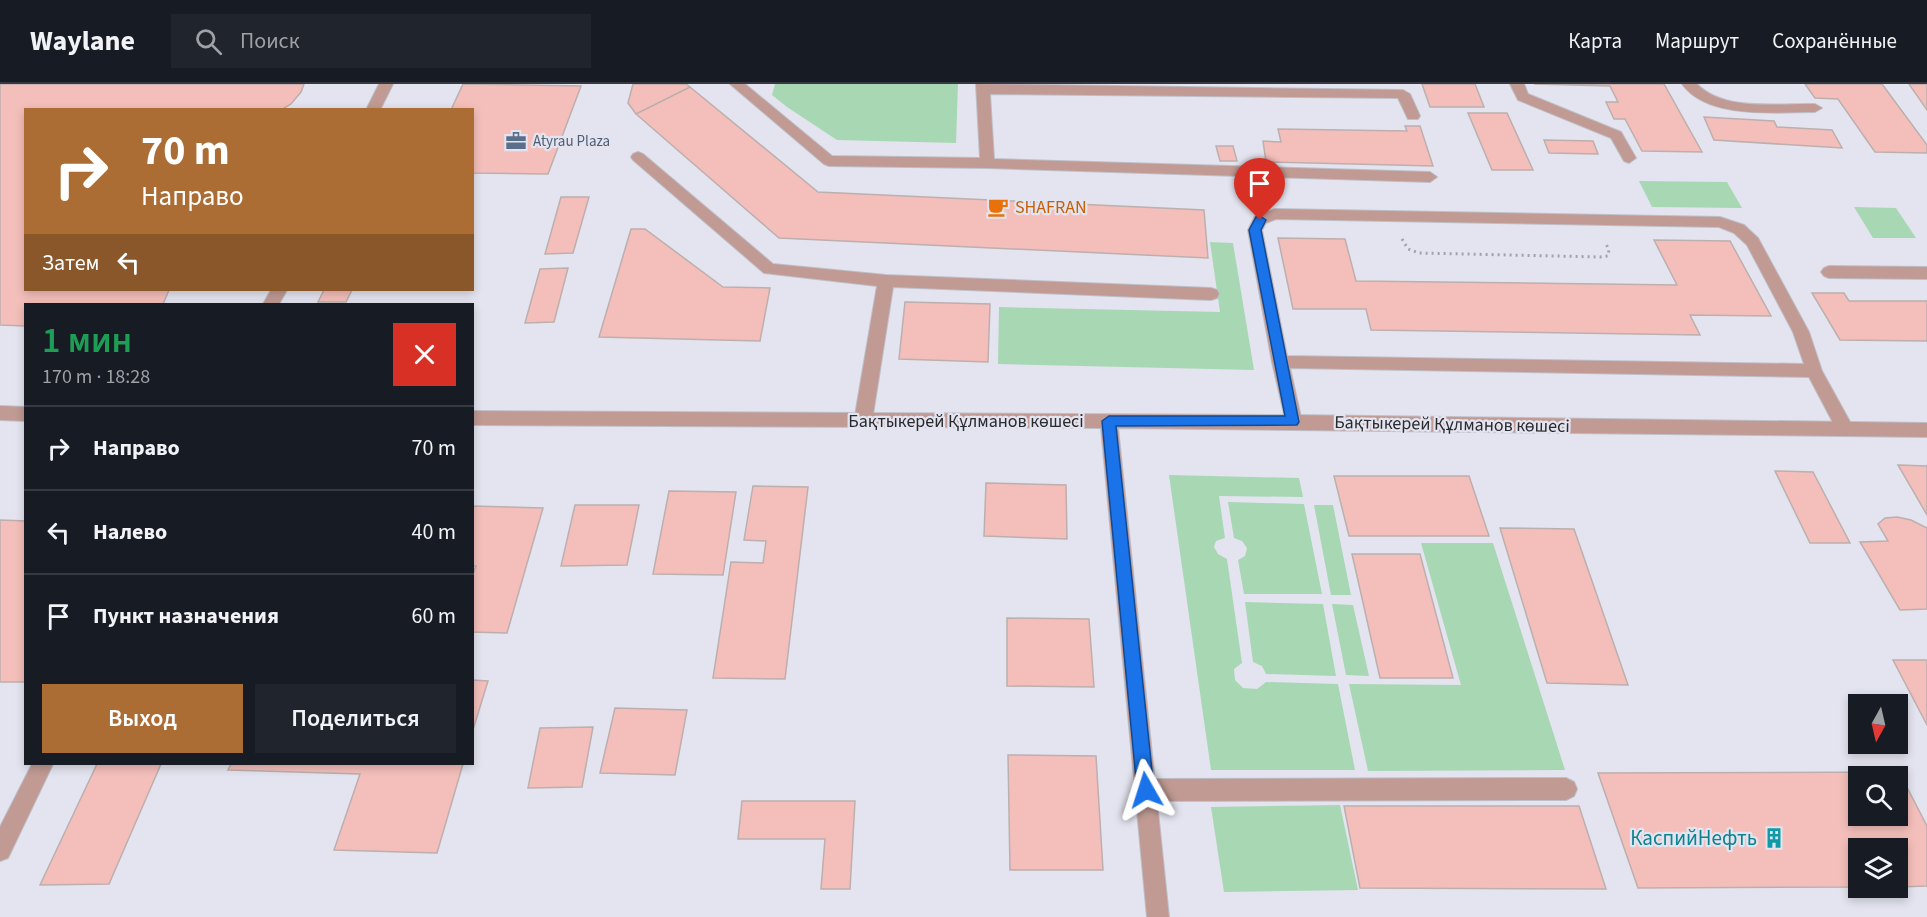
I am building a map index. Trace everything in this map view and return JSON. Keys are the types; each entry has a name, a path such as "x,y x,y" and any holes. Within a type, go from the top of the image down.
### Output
{"street":[{"path":"374,108 386,84"},
{"path":"737,84 829,160 1430,177"},
{"path":"1517,84 1523,97 1616,135 1629,158"},
{"path":"1689,84 1693,90 1710,101 1726,104 1815,108"},
{"path":"987,163 983,87 1403,94 1413,116"},
{"path":"638,157 769,269 886,281 1211,294"},
{"path":"1293,422 1255,230 1260,220 1275,214 1720,222 1739,229 1753,242 1801,332 1814,371 1845,429"},
{"path":"1829,272 1927,273"},
{"path":"863,421 886,281"},
{"path":"1280,362 1814,371"},
{"path":"0,413 24,414"},
{"name":"Бақтыкерей Құлманов көшесі","path":"474,418 1293,422 1927,430"},
{"path":"1109,421 1158,917"},
{"path":"0,850 42,765"},
{"path":"1146,790 1566,789"}],"path":[{"path":"1401,236 1405,247 1410,252 1600,257 1608,256 1609,250 1603,238"}],"green space":[{"path":"775,84 958,84 956,143 837,140 772,95"},
{"path":"1639,181 1727,182 1742,208 1652,207"},
{"path":"1854,207 1896,208 1916,238 1873,238"},
{"path":"1210,242 1233,243 1254,370 998,364 999,307 1220,312"},
{"path":"1169,475 1299,478 1303,497 1219,496 1225,538 1216,541 1214,547 1218,554 1227,559 1242,663 1234,669 1235,680 1243,688 1257,689 1266,682 1338,684 1355,770 1211,770"},
{"path":"1228,502 1304,504 1322,594 1244,594 1238,560 1245,556 1247,548 1242,541 1234,538"},
{"path":"1314,505 1333,505 1351,595 1331,595"},
{"path":"1421,543 1493,543 1565,770 1368,771 1349,684 1461,685"},
{"path":"1245,602 1323,604 1336,676 1266,674 1262,666 1253,662"},
{"path":"1332,604 1353,605 1369,676 1346,675"},
{"path":"1340,805 1358,890 1224,892 1211,807"}],"building":[{"path":"0,84 304,84 301,92 284,108 24,108 24,291 169,291 163,303 24,303 24,326 0,325"},
{"name":"Atyrau Plaza","path":"463,84 581,86 548,174 474,173 474,108 452,108"},
{"path":"633,84 686,84 690,87 636,114 628,103"},
{"path":"1422,84 1475,84 1484,107 1430,107"},
{"path":"1534,84 1664,84 1702,152 1642,151 1625,119 1614,119 1606,102 1618,102 1610,86"},
{"path":"1805,84 1882,84 1927,145 1927,153 1875,152 1838,99 1815,98"},
{"path":"1909,84 1927,84 1927,110"},
{"path":"690,87 818,192 1204,210 1208,258 779,238 636,114"},
{"path":"1468,113 1507,113 1533,170 1492,170"},
{"path":"1704,117 1774,121 1777,127 1832,130 1842,148 1714,140"},
{"path":"1405,126 1420,126 1433,166 1266,162 1263,141 1281,142 1278,129 1407,131"},
{"path":"1544,140 1593,141 1598,154 1549,153"},
{"path":"1216,146 1233,146 1237,161 1220,161"},
{"path":"561,197 589,197 573,253 545,254"},
{"path":"631,229 645,229 723,287 770,288 760,341 599,337"},
{"path":"1278,238 1345,239 1356,281 1677,285 1654,240 1730,241 1771,316 1690,315 1700,335 1371,330 1366,309 1293,309"},
{"path":"568,268 554,322 525,323 540,269"},
{"path":"324,291 352,291 346,302 318,302"},
{"path":"1812,293 1844,293 1849,301 1927,301 1927,341 1840,340"},
{"path":"905,302 990,304 988,362 899,359"},
{"path":"1898,465 1927,466 1927,515"},
{"path":"1775,471 1813,472 1850,543 1810,543"},
{"path":"1334,476 1469,476 1489,536 1349,536"},
{"path":"986,483 1066,485 1067,539 984,536"},
{"path":"753,486 808,487 785,679 713,678 731,562 763,563 766,541 744,540"},
{"path":"669,491 736,492 723,575 653,574"},
{"path":"575,505 639,505 627,565 561,566"},
{"path":"474,506 543,508 507,633 474,632 474,571 476,566 474,566"},
{"path":"1897,517 1911,520 1927,528 1927,609 1900,610 1860,542 1888,541 1878,524 1885,518"},
{"path":"0,520 24,521 24,682 0,682"},
{"path":"1500,528 1574,529 1628,685 1547,683"},
{"path":"1352,554 1420,554 1453,678 1380,678"},
{"path":"1007,618 1089,619 1094,687 1007,686"},
{"path":"1893,660 1927,660 1927,725"},
{"path":"474,680 488,681 474,726"},
{"path":"615,708 687,710 675,775 600,773"},
{"path":"593,727 582,787 528,788 540,728"},
{"path":"1008,755 1096,756 1103,870 1010,870"},
{"path":"97,765 161,765 109,884 40,885"},
{"path":"230,765 463,765 437,853 334,850 360,774 228,770"},
{"name":"КаспийНефть","path":"1848,772 1848,826 1908,826 1908,789 1927,826 1927,886 1908,887 1908,838 1848,838 1848,887 1638,888 1598,773"},
{"path":"742,801 855,801 850,889 821,889 825,839 738,839"},
{"path":"1344,806 1579,806 1606,889 1360,888"}],"place":[{"name":"Atyrau Plaza","path":"516,141"},
{"name":"SHAFRAN","path":"998,207"},
{"name":"КаспийНефть","path":"1774,838"}],"route":[{"path":"1146,790 1109,421 1293,422 1255,230 1260,220"}]}
